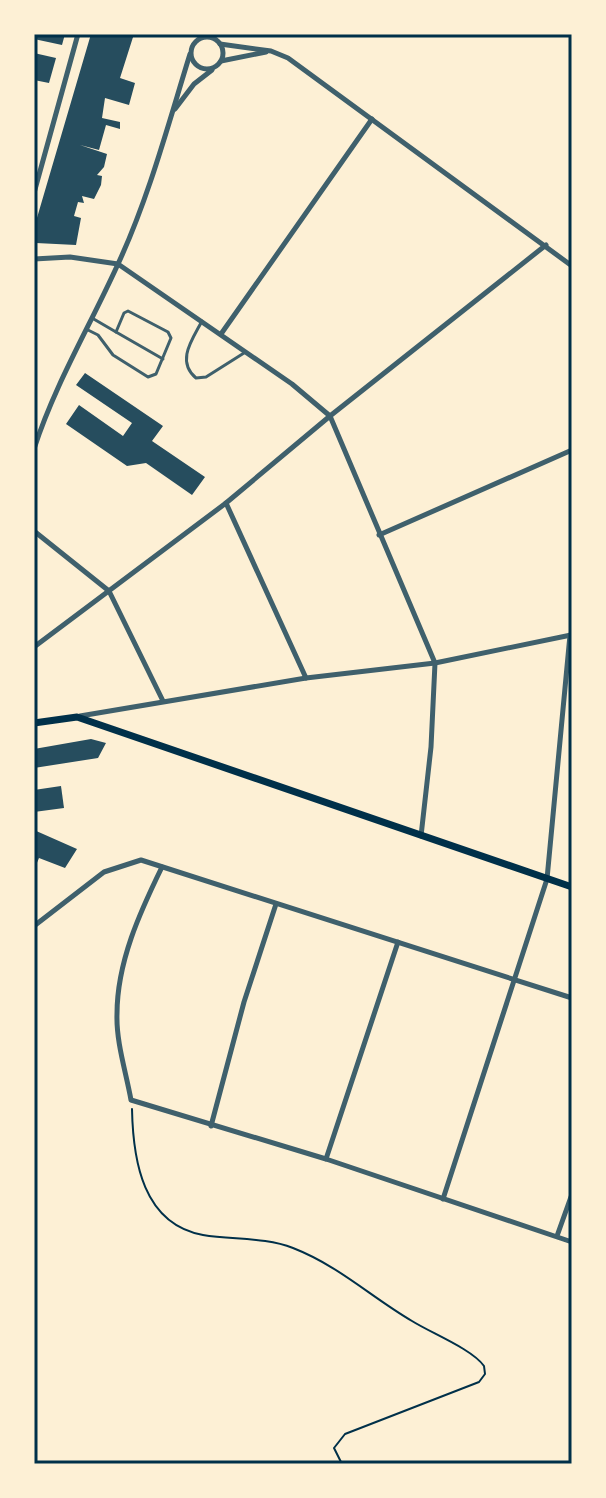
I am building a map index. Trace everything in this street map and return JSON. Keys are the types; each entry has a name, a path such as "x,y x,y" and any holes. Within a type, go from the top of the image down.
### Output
{"main road":[{"path":"34,723 77,717 572,887"}],"street":[{"path":"34,193 78,34"},
{"path":"34,449 47,409 118,264 143,204 195,34"},
{"path":"172,113 194,84 221,61 223,55 215,34"},
{"path":"193,45 203,38 211,38 219,43 271,51 288,58 572,266"},
{"path":"221,61 271,51"},
{"path":"190,54 192,61 202,69 215,67"},
{"path":"221,334 372,119"},
{"path":"34,647 226,503 330,416 546,245"},
{"path":"34,259 70,257 118,264 292,384 330,416 435,663 431,747 421,836"},
{"path":"379,535 572,450"},
{"path":"226,503 306,678"},
{"path":"34,531 109,591 163,701"},
{"path":"77,717 306,678 435,663 571,635 547,879 443,1199"},
{"path":"34,926 104,872 141,860 572,998"},
{"path":"162,867 143,907 124,964 118,1002 120,1045 131,1100 326,1159 572,1242"},
{"path":"211,1126 244,1002 276,904"},
{"path":"326,1159 398,942"},
{"path":"557,1236 572,1194"}],"lane":[{"path":"86,329 98,335 113,355 148,377 156,374 171,338 168,332 128,311 124,313 116,332"},
{"path":"91,318 163,359"},
{"path":"202,321 185,361 188,371 196,378 206,377 245,352"}],"path":[{"path":"131,1100 140,1172 153,1205 163,1217 176,1226 201,1234 283,1244 313,1255 350,1276 388,1307 465,1351 484,1366 485,1374 479,1382 345,1434 334,1448 342,1464"}],"building":[{"path":"34,34 65,34 62,45 34,39"},
{"path":"91,34 134,34 120,78 135,83 129,105 105,98 102,118 120,122 120,129 106,125 99,150 80,145 107,154 104,167 97,175 102,176 101,185 94,199 82,196 84,203 78,202 74,216 81,218 76,245 36,243 34,228"},
{"path":"34,53 56,58 49,83 34,80"},
{"path":"85,373 163,426 152,441 205,477 192,495 146,463 127,466 66,424 79,405 123,436 132,423 76,385"},
{"path":"91,739 106,743 98,758 34,768 34,749"},
{"path":"61,786 64,808 34,812 34,790"},
{"path":"34,830 77,849 65,868 39,858 34,870"}]}
